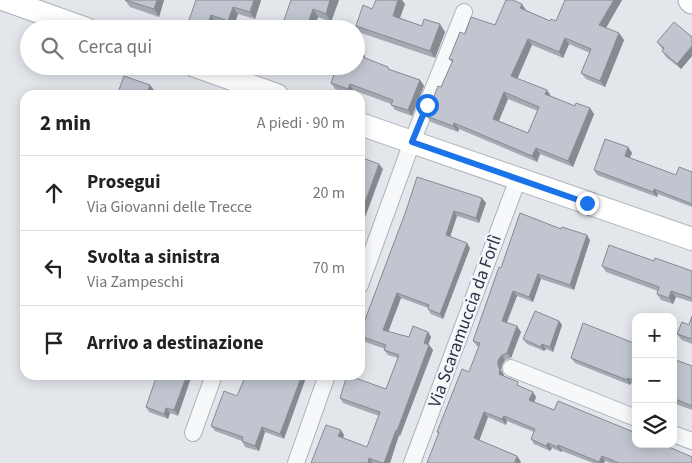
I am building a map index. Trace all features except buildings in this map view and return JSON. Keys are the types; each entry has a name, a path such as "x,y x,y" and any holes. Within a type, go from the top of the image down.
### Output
{"street":[{"path":"5,0 62,20"},
{"path":"365,271 412,142 464,12"},
{"path":"221,75 264,90"},
{"path":"365,126 692,239"},
{"name":"Via Scaramuccia da Forlì","path":"412,463 518,179"},
{"path":"511,368 632,416"},
{"path":"193,433 212,380"},
{"path":"296,463 325,380"},
{"path":"677,435 692,441"}],"route":[{"path":"427,105 412,142 587,203"}]}
